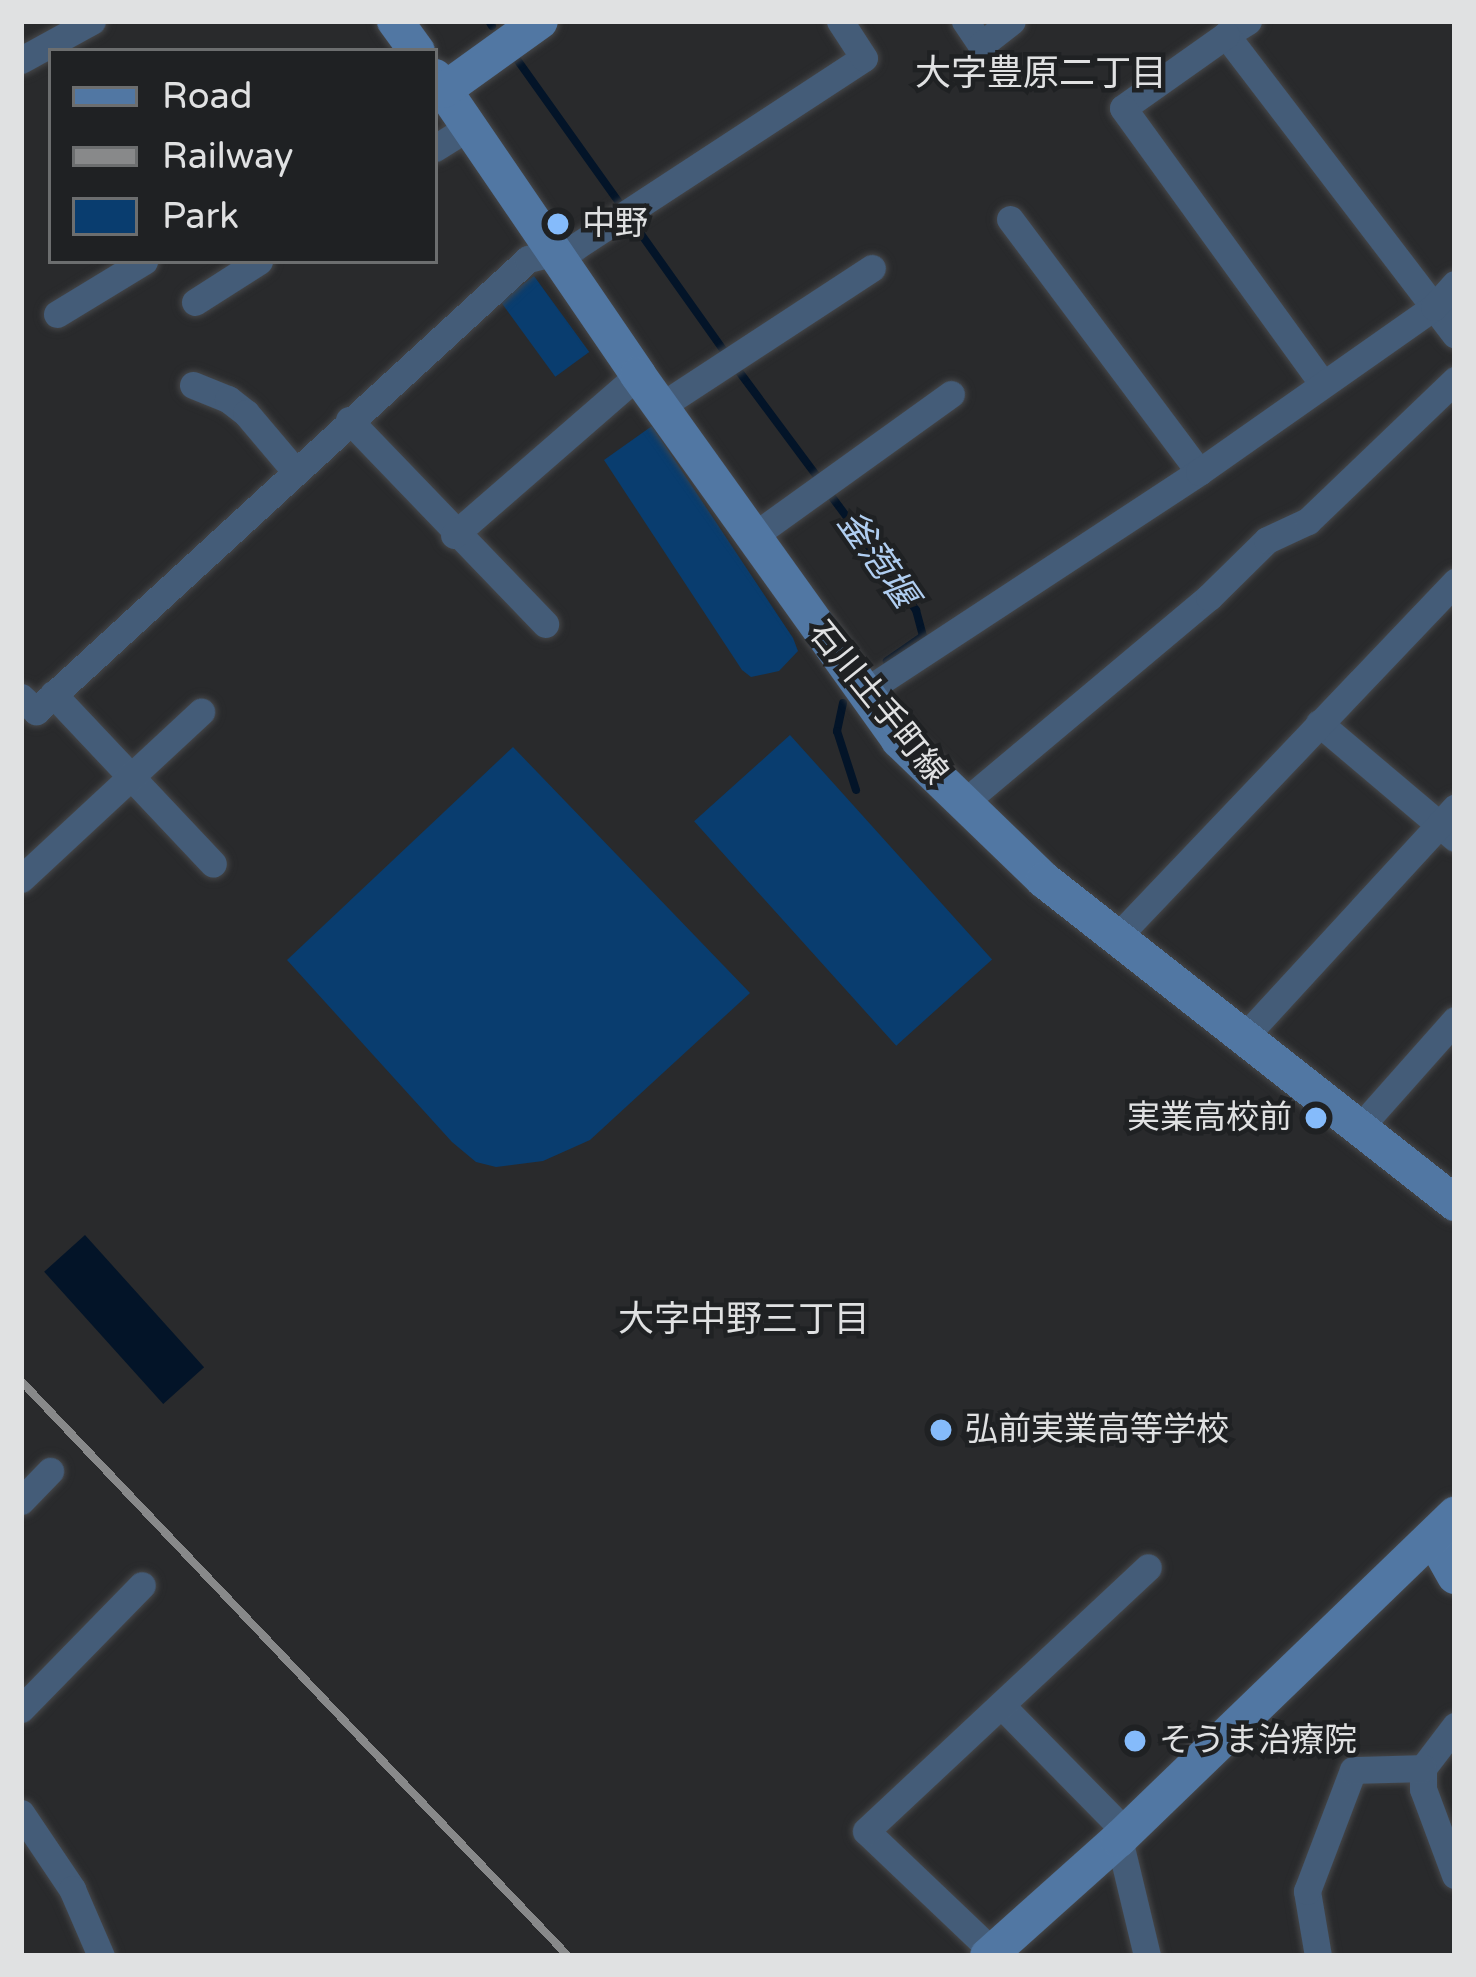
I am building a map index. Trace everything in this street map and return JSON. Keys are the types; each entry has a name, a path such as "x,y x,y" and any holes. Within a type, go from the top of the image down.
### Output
{"main road":[{"path":"395,21 415,48"},
{"path":"438,86 541,21"},
{"name":"石川土手町線","path":"438,86 899,740 961,805 1116,938 1455,1203"},
{"path":"1444,1526 1455,1576"},
{"path":"991,1954 1123,1836 1444,1526"}],"street":[{"path":"21,60 92,21"},
{"path":"213,864 131,776 33,707 528,259 575,247 864,58 840,21"},
{"path":"964,21 981,45 1012,21"},
{"path":"1323,384 1123,108 1237,28 1455,335"},
{"path":"438,146 468,127"},
{"path":"1010,219 1199,472"},
{"path":"56,314 139,264"},
{"path":"195,302 254,264"},
{"path":"661,406 872,268"},
{"path":"864,692 1199,472 1434,307 1455,284"},
{"path":"454,535 638,375"},
{"path":"961,805 1209,597 1267,540 1309,521 1455,380"},
{"path":"194,385 228,399 246,413 295,471"},
{"path":"752,536 951,394"},
{"path":"349,420 454,535 545,624"},
{"path":"1116,938 1455,582"},
{"path":"21,878 201,712"},
{"path":"1245,1036 1450,824 1319,723"},
{"path":"1360,1127 1455,1020"},
{"path":"21,1502 50,1471"},
{"path":"991,1954 866,1831 1148,1567"},
{"path":"21,1709 142,1585"},
{"path":"1003,1707 1123,1836 1147,1956"},
{"path":"1455,1726 1423,1768 1423,1790 1455,1875"},
{"path":"1318,1956 1307,1891 1353,1770 1423,1768"},
{"path":"21,1813 72,1889 101,1956"}],"green space":[{"path":"534,276 589,352 555,377 500,301"},
{"path":"652,426 793,638 798,651 779,671 751,677 742,670 604,460"},
{"path":"790,735 992,959 896,1046 694,821"},
{"path":"513,747 750,993 590,1140 543,1161 496,1167 476,1162 452,1142 287,960"}],"shaded area":[{"path":"85,1235 204,1367 163,1404 44,1272"}],"waterway":[{"name":"釜萢堰","path":"489,21 492,26"},
{"name":"釜萢堰","path":"516,58 620,204"},
{"name":"釜萢堰","path":"631,220 724,351"},
{"name":"釜萢堰","path":"735,366 819,479"},
{"name":"釜萢堰","path":"829,493 916,610 923,636 887,661"},
{"name":"釜萢堰","path":"843,703 837,731 856,790"}],"railway":[{"path":"21,1381 568,1956"}],"place":[{"name":"中野","path":"558,224"},
{"name":"実業高校前","path":"1316,1118"},
{"name":"弘前実業高等学校","path":"941,1430"},
{"name":"そうま治療院","path":"1135,1741"}],"district":[{"name":"大字豊原二丁目","path":"1041,74"},
{"name":"大字中野三丁目","path":"744,1320"}]}
